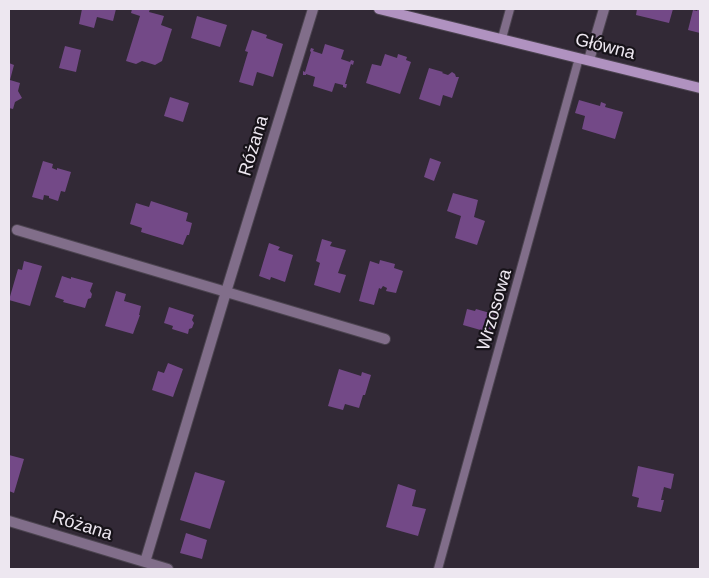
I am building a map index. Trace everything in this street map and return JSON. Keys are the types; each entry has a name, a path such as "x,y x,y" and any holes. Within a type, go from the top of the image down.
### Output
{"street":[{"name":"Różana","path":"145,562 313,9"},
{"name":"Główna","path":"379,9 700,88"},
{"path":"584,59 604,9"},
{"path":"17,230 385,339"},
{"name":"Różana","path":"9,521 168,569"}],"lane":[{"path":"502,38 510,9"},
{"name":"Wrzosowa","path":"438,569 584,59"}],"building":[{"path":"82,9 116,9 113,21 97,17 94,28 79,24"},
{"path":"132,9 150,9 149,12 164,16 161,25 172,29 162,61 155,65 142,61 136,64 126,61 140,16 131,13"},
{"path":"637,9 673,9 669,23 636,15"},
{"path":"700,9 700,33 688,30 693,10 697,11"},
{"path":"197,16 227,25 220,47 191,38"},
{"path":"252,30 267,35 266,38 283,44 273,77 257,72 253,86 239,82 248,52 245,51"},
{"path":"325,44 344,50 341,59 350,62 351,60 354,61 353,65 351,64 345,84 347,84 346,88 335,83 332,92 313,86 315,77 303,75 311,48 314,49 313,51 322,54"},
{"path":"65,46 81,50 76,72 59,68"},
{"path":"385,54 397,58 398,54 407,57 406,60 411,62 400,94 366,83 372,64 381,66"},
{"path":"9,63 14,65 10,80 20,83 18,91 22,98 15,102 13,109 9,108"},
{"path":"429,68 448,75 452,72 456,77 459,77 452,98 443,95 440,106 419,99"},
{"path":"170,97 189,103 183,122 164,116"},
{"path":"579,100 600,106 601,102 606,104 605,107 623,112 615,139 582,129 585,116 575,113"},
{"path":"430,158 441,162 434,181 424,177"},
{"path":"43,161 53,164 52,168 57,170 57,168 71,172 65,192 61,191 58,201 44,195 43,200 32,197"},
{"path":"453,193 478,200 474,217 485,221 477,245 455,238 461,216 447,211"},
{"path":"151,201 188,213 186,221 192,223 189,235 187,235 183,245 141,232 142,228 130,224 136,203 149,207"},
{"path":"322,239 332,242 330,246 346,250 338,273 346,275 340,293 314,285 320,263 316,261"},
{"path":"269,243 280,247 278,250 293,255 285,282 271,277 270,280 259,276"},
{"path":"380,260 395,264 394,268 403,271 396,293 386,291 387,288 383,286 381,289 379,288 374,305 359,301 370,261 379,264"},
{"path":"24,261 42,266 30,306 9,300 18,269 22,270"},
{"path":"62,276 93,283 90,291 92,294 91,298 88,299 85,308 63,302 64,300 55,297"},
{"path":"116,291 126,294 124,301 141,306 140,315 133,334 105,326"},
{"path":"169,307 194,315 192,320 194,323 192,328 189,329 188,334 172,329 173,326 164,323"},
{"path":"467,309 475,311 476,309 497,315 491,333 463,325"},
{"path":"168,363 183,369 173,397 152,390 158,371 164,373"},
{"path":"339,369 361,376 362,372 371,375 359,408 345,404 343,410 328,406"},
{"path":"9,455 24,459 14,493 9,491"},
{"path":"638,466 674,474 671,489 664,487 661,500 664,500 661,512 637,507 639,498 632,496"},
{"path":"195,472 225,481 210,529 180,520"},
{"path":"398,484 416,490 412,506 426,509 418,536 386,527"},
{"path":"186,533 207,540 202,559 180,553"}]}
